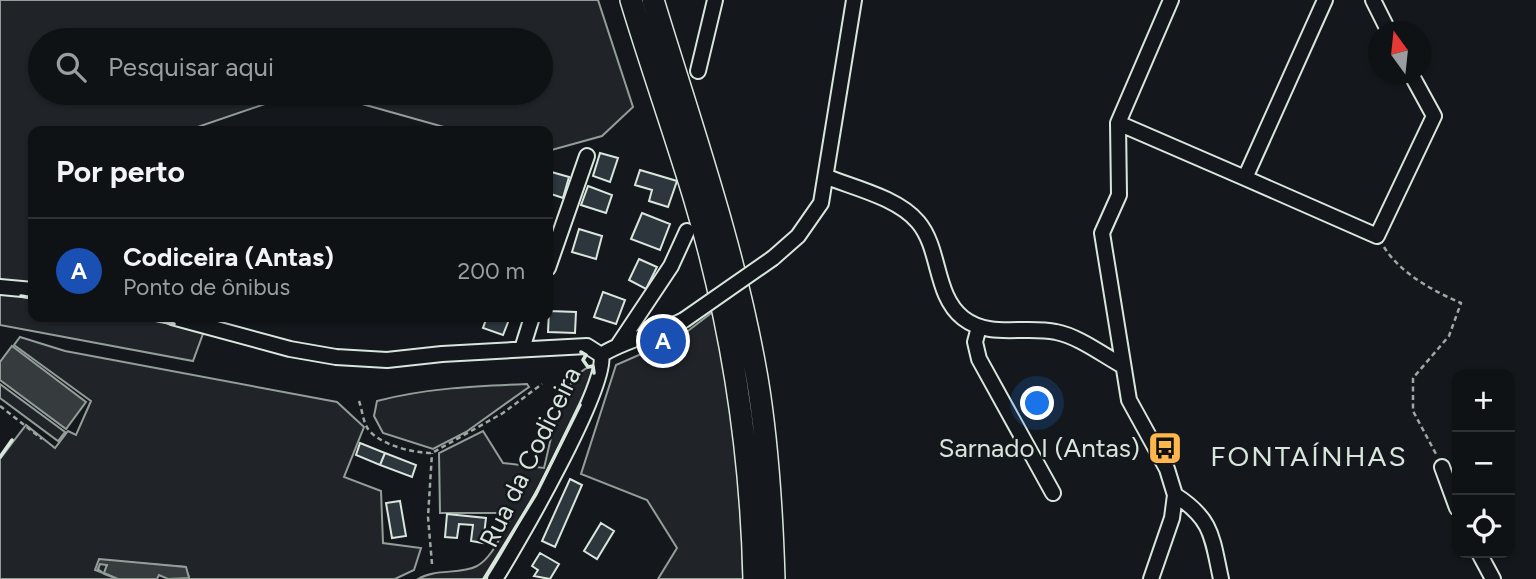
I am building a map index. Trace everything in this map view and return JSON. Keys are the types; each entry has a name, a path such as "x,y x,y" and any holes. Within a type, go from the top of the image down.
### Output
{"highway":[{"path":"631,0 694,198 716,280 738,388 752,520 754,579"},
{"path":"653,0 712,194 746,325 765,445 774,579"}],"street":[{"path":"698,71 715,0"},
{"path":"190,322 290,349 336,357 387,360 587,346 601,355 619,344 640,339 684,320 773,258 811,221 821,203 853,0"},
{"path":"1152,579 1172,518 1175,495 1167,469 1129,400 1102,233 1119,195 1118,123 1171,0"},
{"path":"1245,178 1325,0"},
{"path":"1373,0 1384,21"},
{"path":"1118,123 1377,236 1434,116 1416,84"},
{"path":"553,254 587,156"},
{"path":"827,177 890,202 918,221 933,249 945,292 961,316 983,330 1058,332 1123,366"},
{"path":"619,344 671,266 687,231"},
{"path":"0,287 28,290"},
{"path":"522,349 530,322"},
{"path":"979,327 975,342 979,359 1053,493"},
{"name":"Rua da Codiceira","path":"495,579 536,509 581,420 599,376 603,362 601,355"},
{"path":"1442,467 1452,495"},
{"path":"1175,495 1192,506 1214,536 1221,579"},
{"path":"1482,558 1493,579"}],"path":[{"path":"1377,236 1390,256 1432,290 1461,303 1449,336 1413,378 1413,411 1427,433 1442,467"},
{"path":"359,401 368,429 387,442 419,453 432,453 493,418 542,384"},
{"path":"0,406 42,439"},
{"path":"432,453 428,517 432,564"}],"shaded area":[{"path":"0,0 598,0 633,107 602,136 553,150 553,126 440,126 366,105 553,105 553,28 28,28 28,105 262,105 201,126 28,126 28,284 0,281"},
{"path":"0,293 28,297 28,322 162,322 204,331 193,361 0,325"},
{"path":"714,311 736,444 743,579 658,579 677,548 647,500 581,474 616,365 680,337"},
{"path":"20,337 65,351 337,402 364,427 344,477 381,491 383,543 421,548 414,570 395,579 185,579 189,577 185,567 100,560 98,569 100,563 107,565 104,574 118,579 0,579 0,459 26,425 55,448 68,431 76,435 91,401 14,345"},
{"path":"12,346 86,402 66,429 0,380 0,362"},
{"path":"593,366 595,371 536,494 488,575 484,579 418,579 477,566 492,551 510,520 503,513 440,513 439,453 483,431 503,463 544,468 554,425 565,394 582,371"},
{"path":"0,384 65,432 58,441 0,398"},
{"path":"527,384 529,387 466,432 433,449 383,433 374,416 377,401 414,393"},
{"path":"99,559 186,567 189,578 168,579 159,575 157,579 118,579 104,573 107,565 100,564 98,569 103,573 95,570"}],"building":[{"path":"600,153 618,158 610,182 593,176"},
{"path":"640,170 677,181 668,207 649,201 652,190 635,185"},
{"path":"553,172 569,177 563,198 553,195"},
{"path":"588,186 612,195 606,213 581,205"},
{"path":"642,213 670,224 660,250 631,239"},
{"path":"579,229 602,236 596,259 572,252"},
{"path":"639,259 657,267 646,289 629,280"},
{"path":"603,292 625,300 616,324 594,317"},
{"path":"553,311 576,312 575,333 548,332 548,322 553,322"},
{"path":"485,322 508,322 503,335 483,328"},
{"path":"360,443 385,453 380,465 356,455"},
{"path":"385,453 416,465 412,477 380,465"},
{"path":"570,479 582,485 555,547 542,541"},
{"path":"400,501 406,536 392,538 386,503"},
{"path":"447,514 486,518 483,543 471,541 473,525 459,524 457,538 445,537"},
{"path":"601,523 614,531 597,559 584,551"},
{"path":"540,553 559,564 550,579 534,576 538,570 532,566"}],"wall":[{"path":"21,296 28,297"},
{"path":"164,322 174,324"},
{"path":"581,352 586,355 583,360 588,367 593,366 594,373"},
{"path":"484,579 536,494 580,405"},
{"path":"0,457 12,440"}],"place":[{"name":"Codiceira (Antas)","path":"663,341"},
{"name":"Sarnado I (Antas)","path":"1165,448"}],"district":[{"name":"FONTAÍNHAS","path":"1309,456"}]}
